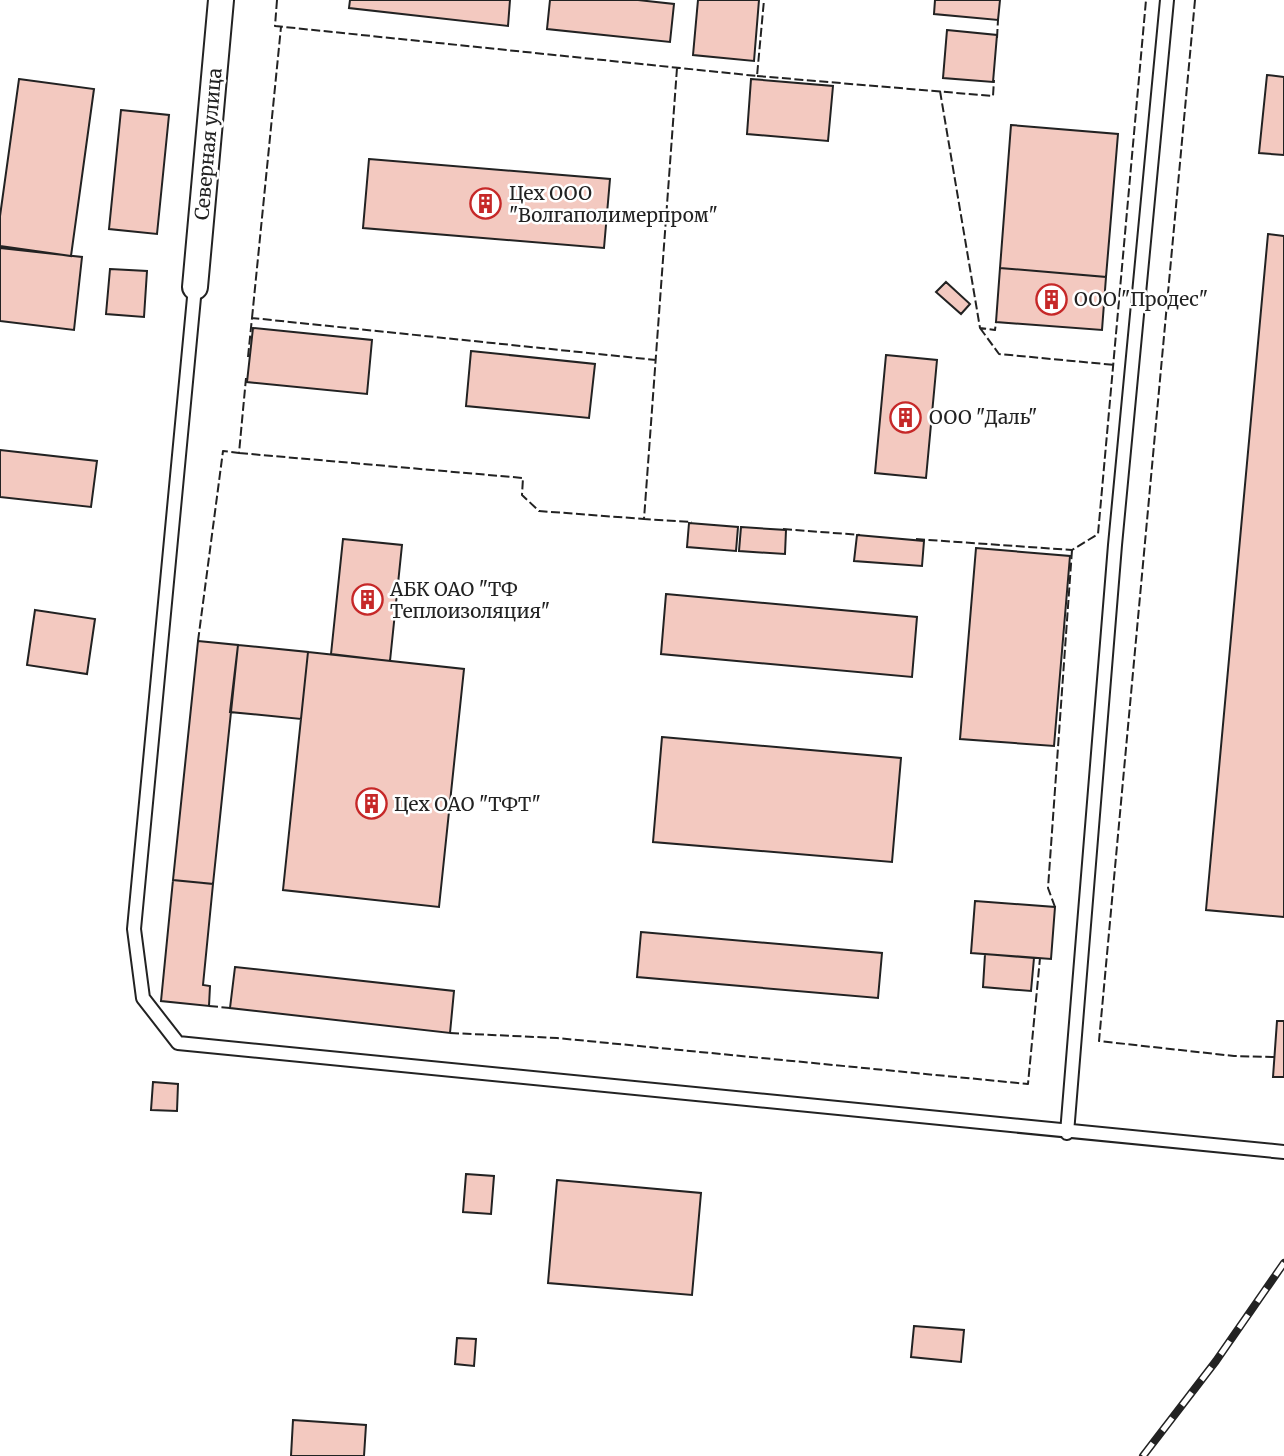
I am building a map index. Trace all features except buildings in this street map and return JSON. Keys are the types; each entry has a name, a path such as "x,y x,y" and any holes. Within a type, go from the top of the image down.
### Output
{"street":[{"name":"Северная улица","path":"195,287 220,0"}],"lane":[{"path":"1067,1133 1115,545 1167,0"},
{"path":"195,287 134,929 143,998 178,1043 1284,1153"}],"railway":[{"path":"1143,1456 1216,1361 1284,1263"}],"fence":[{"path":"277,0 275,26 757,76 764,0"},
{"path":"916,539 1072,550 1098,534 1146,0"},
{"path":"1195,0 1099,1041 1234,1056 1274,1057"},
{"path":"997,38 998,20"},
{"path":"252,318 281,27"},
{"path":"677,68 644,519 692,522"},
{"path":"757,76 993,96 994,80"},
{"path":"940,91 980,328 995,330 996,322"},
{"path":"248,357 252,318 656,360"},
{"path":"980,328 999,354 1115,365"},
{"path":"198,641 223,451 239,453 246,378"},
{"path":"239,453 523,478 522,495 539,511 644,519"},
{"path":"783,529 860,535"},
{"path":"1055,907 1048,888 1072,550"},
{"path":"450,1033 557,1038 1028,1084 1040,958"},
{"path":"209,1006 230,1008"}],"place":[{"name":"Цех ООО \"Волгаполимерпром\"","path":"486,204"},
{"name":"ООО \"Продес\"","path":"1051,299"},
{"name":"ООО \"Даль\"","path":"906,417"},
{"name":"АБК ОАО \"ТФ Теплоизоляция\"","path":"367,600"},
{"name":"Цех ОАО \"ТФТ\"","path":"371,804"}]}
